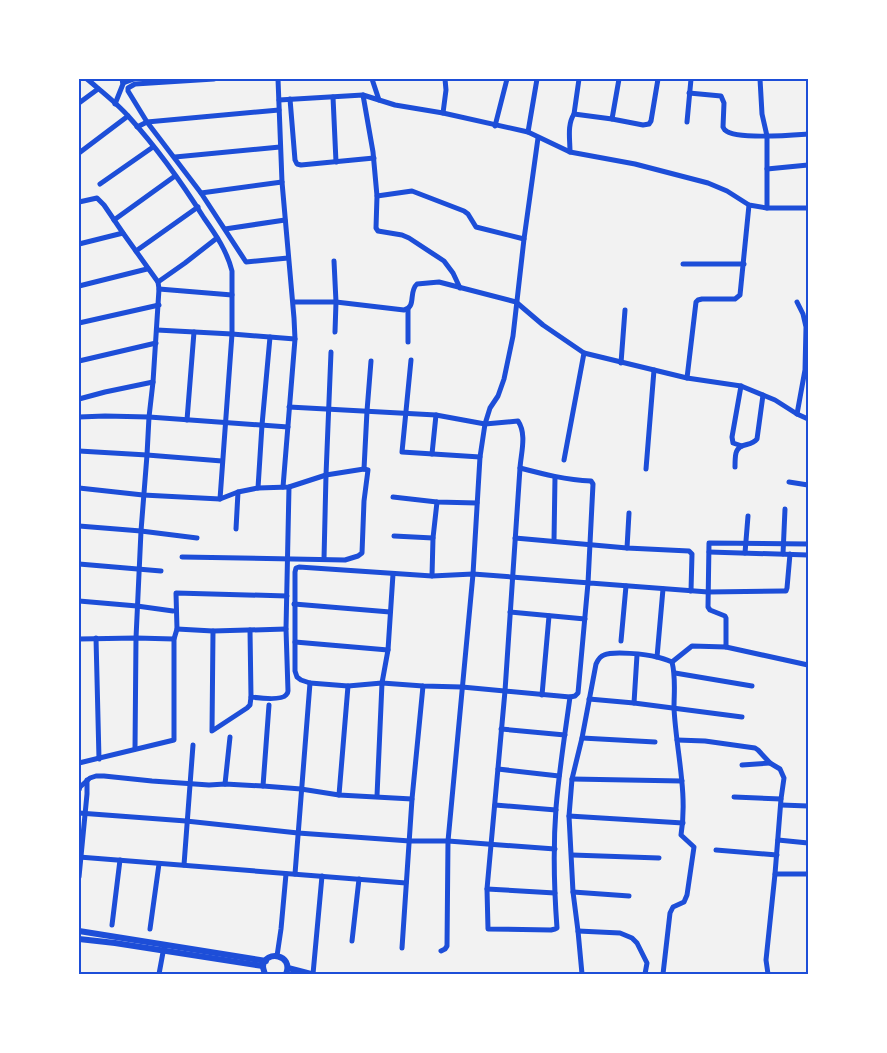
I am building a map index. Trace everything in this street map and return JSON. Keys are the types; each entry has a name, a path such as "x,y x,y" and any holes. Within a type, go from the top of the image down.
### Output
{"street":[{"path":"87,79 128,116 175,176 198,207 225,250 232,271 232,334 220,500"},
{"path":"115,104 123,81 134,79"},
{"path":"214,79 134,84 128,88 128,91 147,122 201,194 246,262 288,258"},
{"path":"252,697 284,697 288,693 286,487 294,339 294,302 288,258 282,182 278,79"},
{"path":"372,79 379,100"},
{"path":"443,113 446,90 445,79"},
{"path":"495,126 507,79"},
{"path":"528,132 537,79"},
{"path":"570,152 569,125 574,114 579,79"},
{"path":"612,119 619,79"},
{"path":"574,114 643,125 649,124 651,122 658,79"},
{"path":"687,122 690,79"},
{"path":"760,79 762,114 767,136 767,208"},
{"path":"79,103 98,89"},
{"path":"689,93 721,96 724,103 723,127 730,133 767,136 808,134"},
{"path":"279,100 363,95 394,104 528,132 570,152 636,164 708,183 749,205 767,208 808,208"},
{"path":"363,95 374,158 377,196 376,230 409,238 444,261 453,273 460,288"},
{"path":"332,97 336,162"},
{"path":"290,100 295,160 297,164 374,158"},
{"path":"137,127 147,122 279,110"},
{"path":"79,153 128,116"},
{"path":"441,951 447,946 448,841 473,574 480,457 485,424 490,408 498,396 509,360 538,138"},
{"path":"100,184 153,147"},
{"path":"175,158 280,147"},
{"path":"767,169 808,165"},
{"path":"114,220 175,176"},
{"path":"201,194 282,182"},
{"path":"377,196 409,191 417,192 464,211 476,227 524,239"},
{"path":"79,202 98,198 158,282 159,289 149,417 148,455 143,495 137,606 136,749"},
{"path":"687,378 696,302 702,299 739,298 749,205"},
{"path":"136,251 198,207"},
{"path":"224,229 285,220"},
{"path":"79,244 123,233"},
{"path":"158,282 217,238"},
{"path":"334,261 335,332"},
{"path":"682,264 744,264"},
{"path":"79,286 147,269"},
{"path":"408,342 408,310 411,306 413,288 417,284 439,282 516,302 543,325 584,353 687,378 741,386 775,400 808,419"},
{"path":"159,289 232,295"},
{"path":"294,302 336,302 408,310"},
{"path":"797,302 803,314 806,328 805,370 797,414"},
{"path":"79,323 159,305"},
{"path":"621,363 625,310"},
{"path":"157,330 294,339"},
{"path":"187,420 194,332"},
{"path":"258,488 270,337"},
{"path":"79,361 156,343"},
{"path":"324,560 331,352"},
{"path":"564,460 584,353"},
{"path":"411,360 402,452 480,457"},
{"path":"182,557 345,560 362,553 367,411 372,361"},
{"path":"646,469 654,370"},
{"path":"79,400 105,392 153,382"},
{"path":"741,386 732,437 733,443 742,446"},
{"path":"735,467 736,451 742,446 756,441 763,395"},
{"path":"289,407 436,415 485,424 518,421 522,429 523,444 505,691 487,889 487,928 550,930 557,928 555,893 556,810 570,697"},
{"path":"432,454 436,415"},
{"path":"79,416 149,417 288,427"},
{"path":"79,451 222,461"},
{"path":"520,468 555,477 591,482 593,485 588,582 585,619 578,693 575,696 382,683 348,686 310,683 301,680 296,674 294,604 295,572 296,568 299,567 432,576 473,574 512,576 588,582 626,586 708,592 786,591 790,554"},
{"path":"79,488 143,495 220,500 238,492 258,488 286,487 326,475 366,469"},
{"path":"554,541 555,477"},
{"path":"789,482 808,485"},
{"path":"236,529 238,492"},
{"path":"394,496 437,502 477,503"},
{"path":"432,576 433,538 437,502"},
{"path":"783,554 785,509"},
{"path":"627,548 629,513"},
{"path":"745,553 748,516"},
{"path":"79,526 197,538"},
{"path":"394,536 433,538"},
{"path":"515,538 690,552 692,554 691,591"},
{"path":"726,648 726,618 709,608 710,543 808,544"},
{"path":"709,552 808,555"},
{"path":"79,564 161,571"},
{"path":"377,796 382,683 388,650 393,574"},
{"path":"621,641 626,586"},
{"path":"657,657 663,589"},
{"path":"79,763 174,740 176,594 287,596"},
{"path":"79,601 173,610"},
{"path":"294,604 390,612"},
{"path":"510,612 585,619"},
{"path":"542,694 549,616"},
{"path":"177,629 213,631 286,629"},
{"path":"213,631 212,731 247,708 250,704 252,697 250,630"},
{"path":"96,638 99,759"},
{"path":"79,639 136,638 174,640"},
{"path":"295,642 388,650"},
{"path":"672,662 692,646 726,648 808,665"},
{"path":"582,974 569,816 572,779 596,664 602,656 608,654 657,657 672,662"},
{"path":"634,703 637,655"},
{"path":"663,974 670,914 674,907 684,902 687,895 694,847 681,835 683,823 682,781 674,708 675,673 672,662"},
{"path":"675,673 752,686"},
{"path":"295,874 310,683"},
{"path":"339,795 348,686"},
{"path":"402,948 412,799 423,686"},
{"path":"589,699 742,717"},
{"path":"262,786 269,705"},
{"path":"501,729 565,735"},
{"path":"225,784 230,737"},
{"path":"582,738 655,742"},
{"path":"677,740 715,742 755,748 770,764 780,769 784,778 766,960 768,974"},
{"path":"184,865 193,745"},
{"path":"742,765 770,764"},
{"path":"498,769 559,776"},
{"path":"79,790 80,786 87,780 96,776 104,776 189,784 262,786 339,795 412,799"},
{"path":"572,779 682,781"},
{"path":"79,877 87,780"},
{"path":"734,797 781,798"},
{"path":"495,805 556,810"},
{"path":"781,805 808,806"},
{"path":"79,813 186,821 298,833 555,849"},
{"path":"569,816 683,823"},
{"path":"778,840 808,843"},
{"path":"716,850 777,855"},
{"path":"572,855 659,858"},
{"path":"80,858 406,883"},
{"path":"112,925 120,860"},
{"path":"150,929 158,864"},
{"path":"277,956 286,874"},
{"path":"776,874 808,874"},
{"path":"264,963 269,958 277,956 286,962 287,971 312,974 322,876"},
{"path":"352,941 359,880"},
{"path":"487,889 555,893"},
{"path":"574,892 629,896"},
{"path":"578,930 620,933 632,938 637,943 647,963 645,974"},
{"path":"79,931 264,963"},
{"path":"79,939 165,947"},
{"path":"159,974 165,947"},
{"path":"264,963 265,974"}]}
